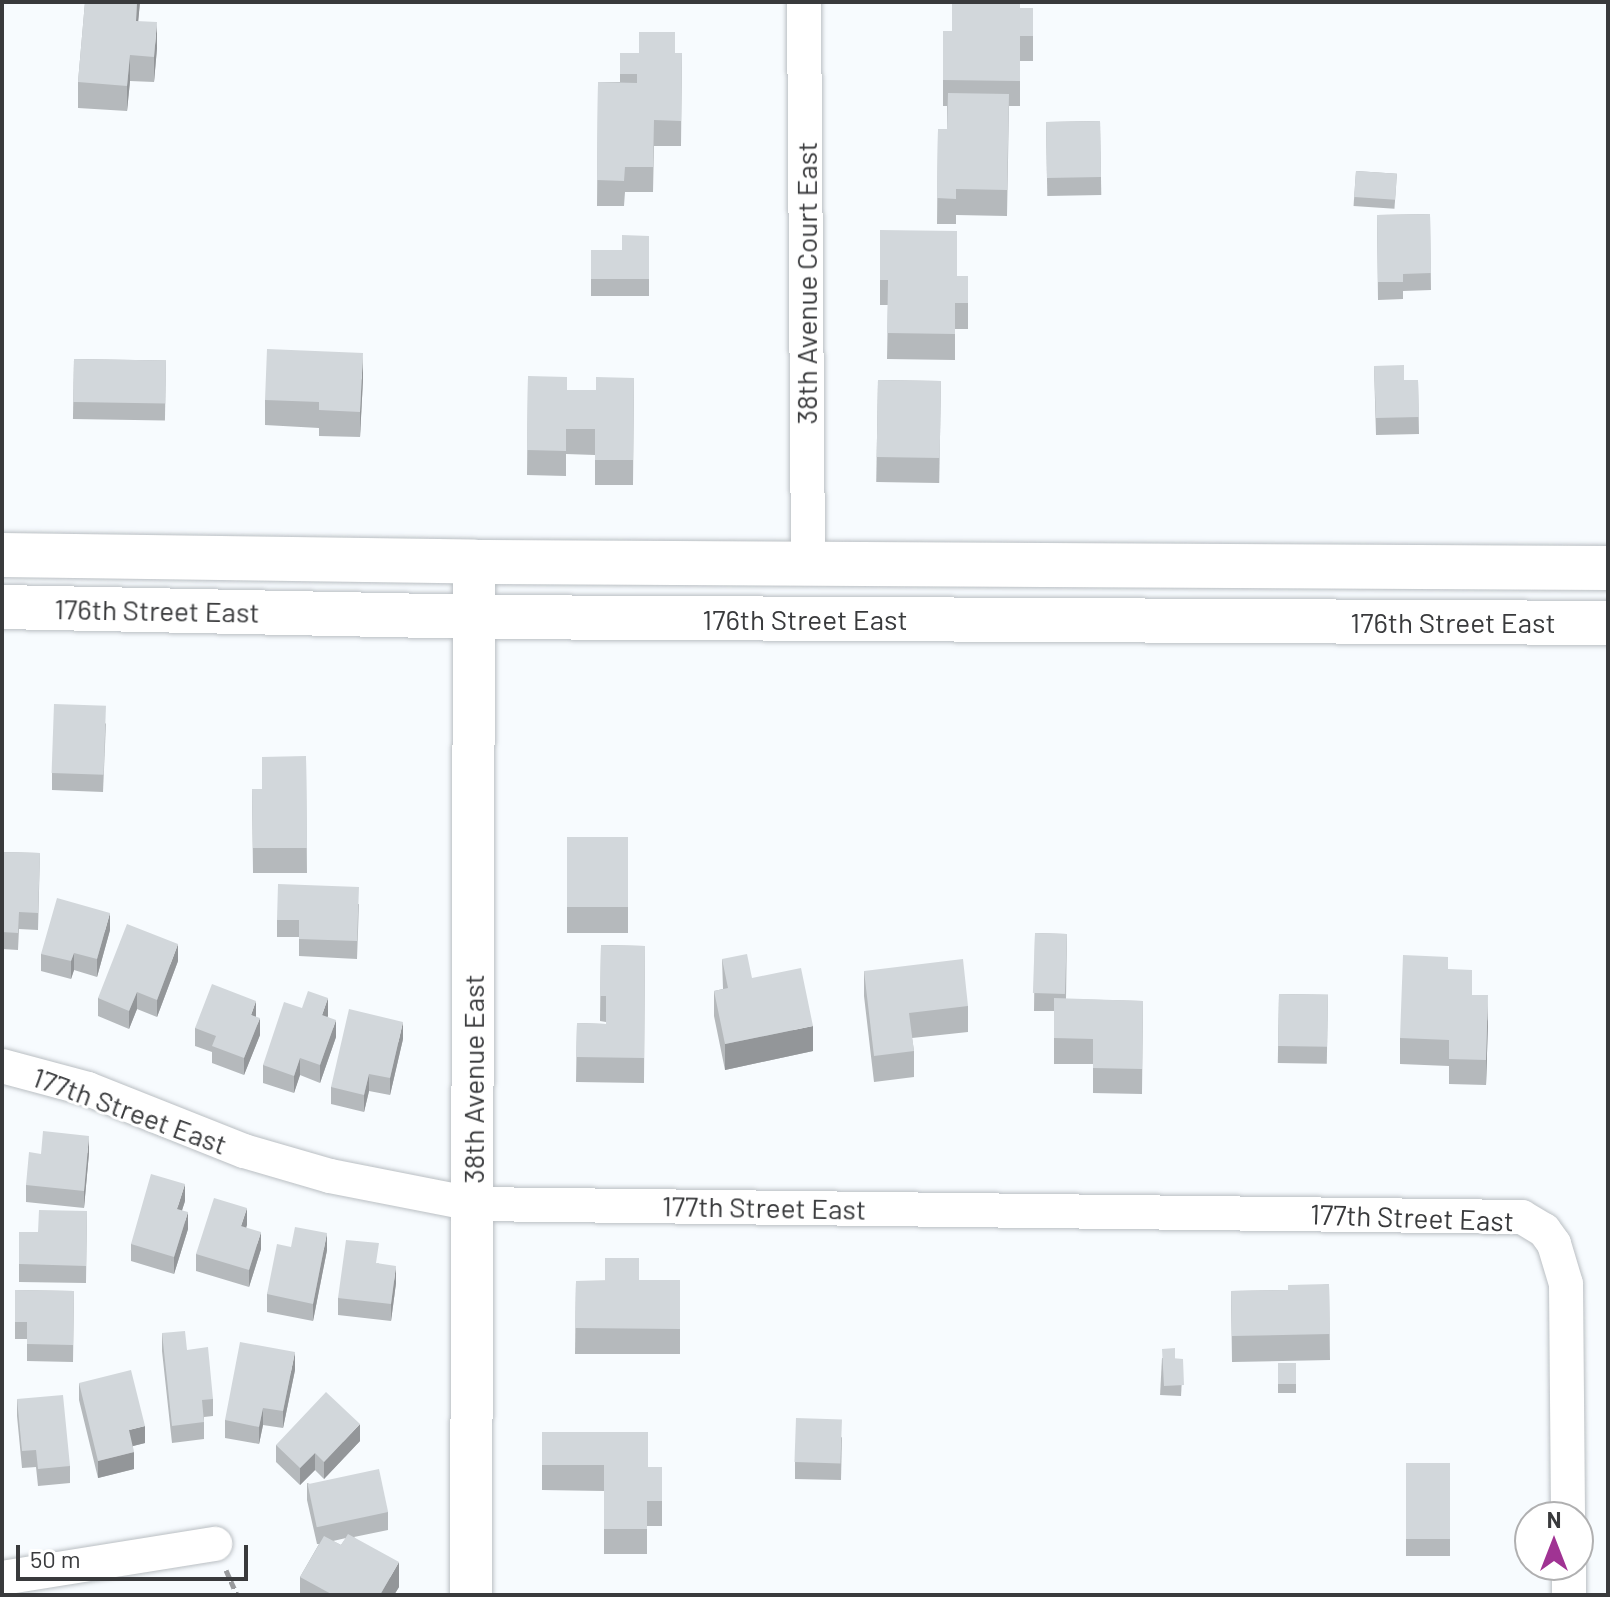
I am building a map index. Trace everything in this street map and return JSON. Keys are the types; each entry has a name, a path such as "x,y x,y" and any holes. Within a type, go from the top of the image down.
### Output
{"main road":[{"name":"176th Street East","path":"2,555 474,562 1608,568"},
{"name":"176th Street East","path":"2,607 474,617 1608,623"}],"street":[{"name":"38th Avenue Court East","path":"804,2 808,564"},
{"name":"38th Avenue East","path":"471,1595 474,562"},
{"name":"177th Street East","path":"2,1066 88,1089 258,1155 330,1176 473,1204 1522,1217 1544,1230 1563,1264 1566,1284 1568,1501"},
{"path":"2,1578 215,1544"}],"building":[{"path":"85,2 137,2 136,21 157,22 154,57 130,55 127,86 78,82"},
{"path":"952,2 1020,2 1020,8 1033,8 1033,36 1020,36 1020,81 943,80 943,31 952,31"},
{"path":"639,32 675,32 675,53 682,53 681,121 654,120 653,167 625,167 624,181 597,180 598,82 637,83 637,74 620,74 620,53 639,53"},
{"path":"948,93 1009,94 1007,190 956,189 956,199 937,198 938,129 947,129"},
{"path":"1100,121 1101,177 1047,178 1046,122"},
{"path":"1356,171 1397,174 1395,200 1354,197"},
{"path":"1430,214 1431,273 1403,274 1403,282 1378,282 1377,215"},
{"path":"880,230 957,231 957,276 968,276 968,303 955,303 955,334 887,333 888,280 880,280"},
{"path":"622,235 649,236 649,279 591,279 591,250 622,250"},
{"path":"267,349 363,353 360,412 319,410 319,402 265,400"},
{"path":"74,359 166,361 165,404 73,402"},
{"path":"1404,365 1404,380 1418,380 1419,417 1376,418 1374,366"},
{"path":"528,376 567,377 567,390 596,390 596,377 634,378 633,460 595,460 595,429 566,429 566,451 527,450"},
{"path":"878,380 941,381 940,458 877,457"},
{"path":"54,704 106,706 104,775 52,773"},
{"path":"306,756 307,848 253,848 252,789 262,789 262,757"},
{"path":"567,837 628,837 628,907 567,907"},
{"path":"2,852 40,853 38,913 19,912 18,933 2,932"},
{"path":"278,884 359,887 357,941 299,939 299,920 277,920"},
{"path":"57,898 110,913 97,959 74,953 71,961 41,954"},
{"path":"127,924 178,944 157,1000 137,992 129,1011 98,998"},
{"path":"1035,933 1067,934 1065,994 1033,993"},
{"path":"601,945 645,946 644,1058 576,1057 577,1023 606,1024 606,996 600,996"},
{"path":"747,954 752,978 801,968 813,1026 725,1044 714,991 728,988 722,959"},
{"path":"1403,955 1448,957 1448,969 1472,970 1472,995 1488,995 1486,1060 1449,1059 1449,1040 1400,1038"},
{"path":"963,959 968,1006 909,1013 914,1051 874,1056 864,971"},
{"path":"212,984 256,1001 251,1015 260,1018 244,1058 212,1046 216,1036 195,1028"},
{"path":"308,991 328,998 322,1015 336,1020 320,1065 300,1058 294,1076 263,1065 284,1002 302,1008"},
{"path":"1279,994 1328,995 1327,1047 1278,1046"},
{"path":"1054,998 1143,1001 1142,1069 1093,1068 1093,1039 1054,1038"},
{"path":"349,1009 403,1022 390,1078 369,1074 364,1095 331,1087"},
{"path":"43,1131 89,1136 84,1191 26,1185 29,1152 41,1154"},
{"path":"151,1174 185,1184 177,1209 188,1212 174,1257 131,1244"},
{"path":"214,1198 247,1208 241,1226 261,1232 249,1270 196,1254"},
{"path":"39,1210 87,1211 86,1266 19,1264 19,1232 38,1232"},
{"path":"295,1227 327,1233 313,1304 267,1294 277,1244 291,1247"},
{"path":"346,1240 379,1243 376,1263 396,1266 391,1304 338,1298"},
{"path":"605,1258 639,1258 639,1280 680,1280 680,1329 575,1328 576,1281 605,1281"},
{"path":"1329,1284 1330,1334 1232,1336 1231,1291 1288,1290 1288,1285"},
{"path":"15,1290 74,1291 73,1345 27,1344 27,1322 15,1322"},
{"path":"185,1331 187,1350 208,1347 213,1399 202,1400 204,1422 172,1426 162,1333"},
{"path":"240,1342 295,1352 283,1411 263,1408 259,1427 225,1420"},
{"path":"1175,1348 1175,1359 1183,1359 1184,1385 1164,1386 1162,1349"},
{"path":"1278,1363 1296,1363 1296,1384 1278,1384"},
{"path":"131,1370 145,1426 129,1430 134,1452 98,1461 79,1383"},
{"path":"326,1392 360,1424 324,1462 315,1453 300,1468 276,1445"},
{"path":"63,1395 70,1466 38,1469 36,1450 22,1451 17,1399"},
{"path":"796,1418 842,1420 840,1464 794,1462"},
{"path":"542,1432 648,1432 648,1467 662,1467 662,1501 647,1501 647,1529 604,1529 604,1465 542,1465"},
{"path":"1406,1463 1450,1463 1450,1539 1406,1539"},
{"path":"379,1469 388,1512 317,1527 308,1484"},
{"path":"348,1534 399,1562 380,1595 333,1595 300,1577 324,1536 341,1545"}]}
